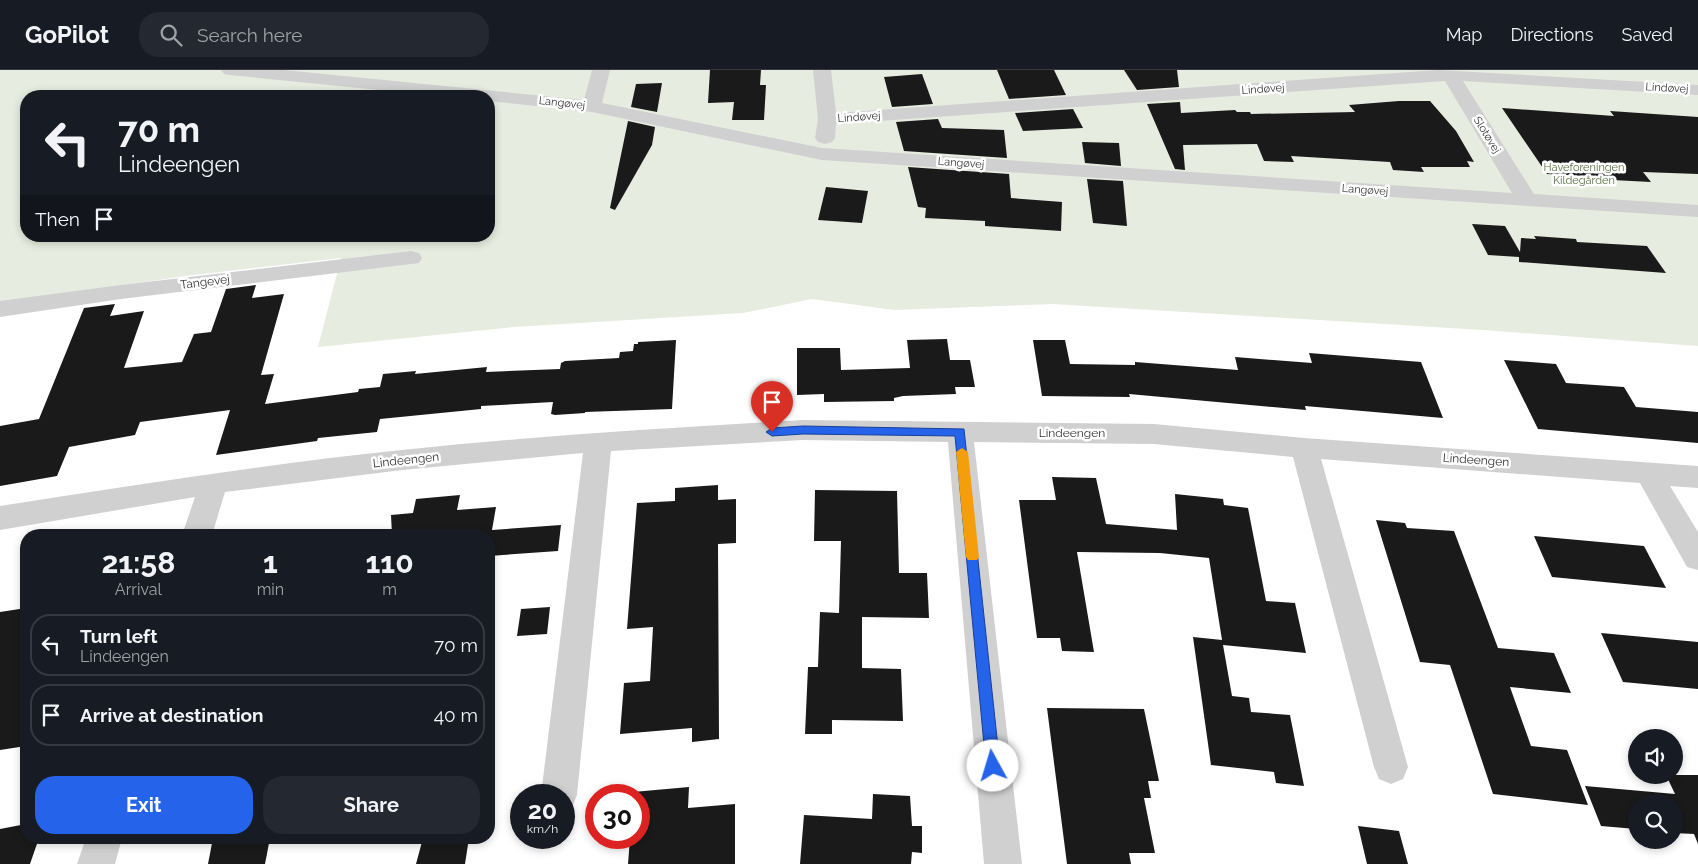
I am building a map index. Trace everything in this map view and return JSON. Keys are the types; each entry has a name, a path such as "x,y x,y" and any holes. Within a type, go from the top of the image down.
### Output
{"street":[{"name":"Langøvej","path":"230,70 431,90"},
{"path":"592,106 601,70"},
{"path":"822,70 827,119 822,154"},
{"name":"Lindøvej","path":"827,119 1448,73 1698,90"},
{"name":"Slotøvej","path":"1448,73 1528,200"},
{"name":"Langøvej","path":"495,96 592,106 822,154 1698,211"},
{"name":"Tangevej","path":"0,309 120,292 411,258"},
{"name":"Lindeengen","path":"0,518 214,483 402,460 598,442 803,430 1154,434 1304,448 1698,477"},
{"path":"960,432 1003,864"},
{"path":"560,784 598,442"},
{"path":"1304,448 1391,767"},
{"path":"1648,473 1698,558"},
{"path":"200,529 214,483"},
{"path":"96,864 102,844"}],"green space":[{"name":"Haveforeningen Kildegården","path":"0,70 1698,70 1698,346 1483,330 1053,304 895,310 812,299 743,313 514,327 318,347 341,258 185,276 0,304"}],"building":[{"path":"710,70 761,70 760,85 766,85 764,120 732,120 734,102 708,103"},
{"path":"997,70 1054,70 1066,95 1009,99"},
{"path":"1124,70 1177,70 1179,87 1137,90"},
{"path":"922,74 933,104 892,107 884,77"},
{"path":"662,83 657,112 631,107 636,84"},
{"path":"1399,101 1430,101 1456,131 1474,162 1467,161 1470,167 1421,167 1424,172 1393,170 1390,162 1291,156 1294,162 1264,161 1257,144 1183,145 1185,170 1175,169 1147,104 1180,102 1181,113 1235,110 1237,112 1250,112 1251,114 1355,112 1349,105"},
{"path":"1502,108 1614,116 1610,111 1698,117 1698,174 1643,172 1651,182 1612,180 1609,177 1547,174"},
{"path":"1073,109 1083,128 1023,131 1015,113"},
{"path":"938,119 942,128 1004,130 1007,158 904,151 896,122"},
{"path":"628,121 655,127 652,145 615,210 610,208"},
{"path":"1082,142 1119,143 1121,166 1085,163"},
{"path":"908,167 1009,174 1011,198 1062,202 1061,231 985,226 985,221 925,218 926,208 918,207"},
{"path":"1087,179 1123,181 1127,226 1093,223"},
{"path":"826,187 868,191 862,223 818,220"},
{"path":"1472,224 1505,226 1520,252 1521,238 1536,239 1534,236 1576,239 1577,242 1647,246 1666,273 1519,262 1519,257 1488,255"},
{"path":"256,285 252,298 284,294 261,375 274,374 265,404 358,392 359,389 380,387 383,374 416,371 415,374 487,367 486,372 560,369 561,363 565,361 619,358 620,352 633,351 634,344 638,344 638,342 676,340 672,409 555,415 551,414 553,402 481,406 481,409 380,419 377,432 318,438 317,441 216,455 230,410 140,422 135,435 69,447 57,476 0,486 0,426 39,419 84,308 115,304 110,316 144,311 124,368 182,362 194,334 211,332 226,289"},
{"path":"947,339 950,360 970,360 975,387 955,387 956,394 903,396 894,398 894,401 824,402 824,394 797,395 797,348 840,348 841,370 910,368 907,340"},
{"path":"1033,340 1065,340 1070,364 1135,365 1135,362 1238,370 1235,357 1312,363 1309,353 1421,362 1443,418 1305,406 1306,410 1129,394 1130,397 1042,396"},
{"path":"1504,360 1556,364 1566,383 1624,387 1636,407 1698,412 1698,443 1538,429"},
{"path":"1052,477 1096,478 1106,524 1177,530 1175,494 1223,499 1224,505 1248,508 1266,601 1295,603 1306,653 1223,645 1232,696 1249,698 1251,712 1290,715 1304,786 1276,783 1274,772 1211,765 1193,637 1222,640 1209,558 1160,553 1077,552 1094,652 1062,651 1060,638 1037,638 1019,500 1056,500"},
{"path":"718,485 718,500 736,499 736,543 718,544 719,739 692,742 692,728 620,734 624,683 650,681 653,627 627,629 637,503 675,501 675,488"},
{"path":"815,490 897,491 899,573 927,573 929,618 862,617 862,668 901,669 903,721 832,720 832,734 805,734 808,667 818,667 820,612 839,613 841,541 814,541"},
{"path":"460,495 457,510 496,507 492,529 392,529 391,515 413,513 416,499"},
{"path":"1376,520 1405,523 1407,528 1454,531 1498,648 1554,653 1571,693 1510,687 1531,746 1567,750 1588,805 1493,794 1450,665 1420,662"},
{"path":"561,525 558,551 495,556 495,530"},
{"path":"1534,536 1644,546 1666,588 1552,577"},
{"path":"550,607 547,634 517,636 521,609"},
{"path":"20,609 20,747 0,750 0,612"},
{"path":"1601,633 1698,642 1698,689 1623,682"},
{"path":"1047,708 1144,709 1159,781 1148,781 1151,798 1144,798 1155,853 1129,853 1131,864 1067,864"},
{"path":"1683,775 1698,775 1698,844 1694,834 1683,833 1683,794 1675,794 1670,784 1683,784"},
{"path":"1585,786 1675,794 1628,794 1628,828 1601,826"},
{"path":"689,787 688,808 735,804 735,864 628,864 629,849 650,849 650,790"},
{"path":"873,794 910,796 912,826 922,826 922,853 912,852 911,864 800,864 804,815 872,819"},
{"path":"20,825 20,844 37,844 30,864 0,864 0,829"},
{"path":"1358,826 1399,831 1408,864 1367,864"},
{"path":"212,844 269,844 265,864 208,864"},
{"path":"421,844 468,844 465,864 416,864"}],"slow traffic":[{"path":"962,452 972,557"}],"route":[{"path":"772,432 803,430 960,432 993,766"}]}
